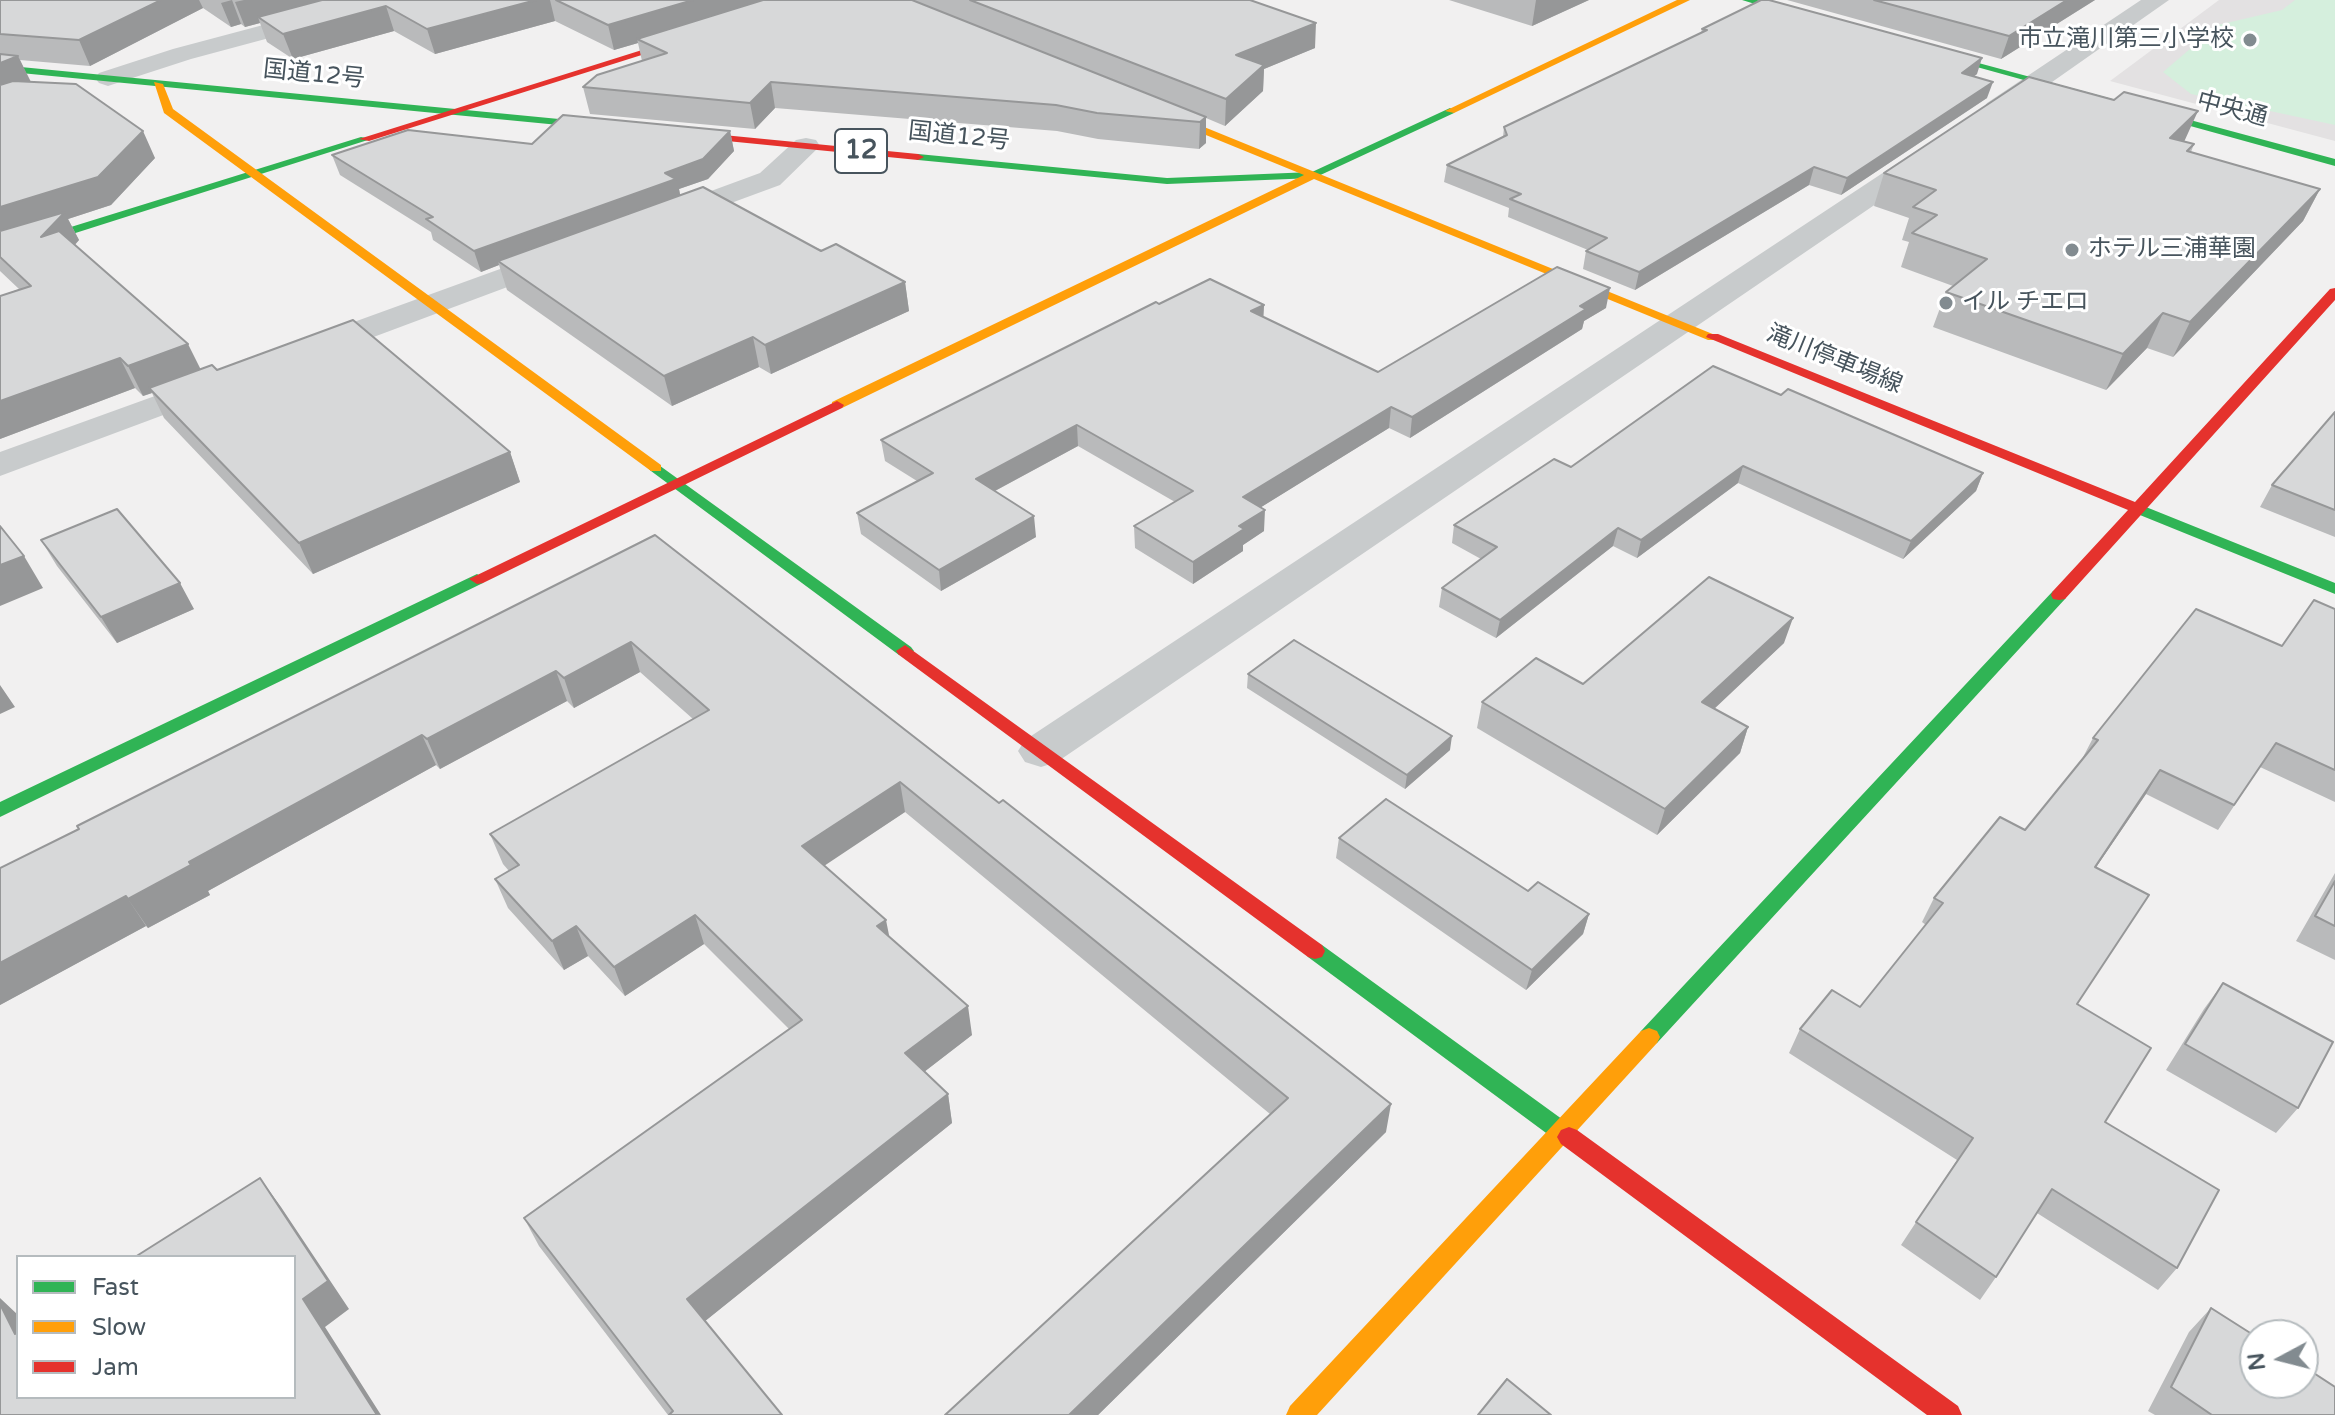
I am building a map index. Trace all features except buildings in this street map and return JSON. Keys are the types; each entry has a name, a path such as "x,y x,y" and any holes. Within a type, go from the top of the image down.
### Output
{"main road":[{"path":"0,253 811,0"},
{"name":"国道12号","path":"0,68 1167,181 1314,175 1685,0"},
{"path":"1747,0 1832,24"},
{"name":"中央通","path":"1905,44 2335,163"},
{"path":"158,84 168,111 1949,1415"},
{"name":"滝川停車場線","path":"1131,101 2335,589"},
{"path":"0,810 1314,175"},
{"path":"1299,1415 2138,510 2335,292"}],"street":[{"path":"108,78 182,54 384,0"},
{"path":"1041,751 2157,0"},
{"path":"25,97 79,76"},
{"path":"636,228 770,179 806,146"},
{"path":"282,359 592,244"},
{"path":"0,465 238,376"}],"shaded area":[{"name":"市立滝川第三小学校","path":"2219,0 2335,0 2335,141 2110,81"}],"green space":[{"name":"市立滝川第三小学校","path":"2295,0 2335,0 2335,125 2191,94 2163,72 2218,25 2282,10"}],"traffic: fast":[{"path":"1747,0 1814,19"},
{"path":"1923,49 2335,163"},
{"path":"0,68 590,125"},
{"path":"918,157 1167,181 1314,175 1450,111"},
{"path":"0,253 365,139"},
{"path":"656,468 905,651"},
{"path":"2136,508 2335,589"},
{"path":"0,810 477,579"},
{"path":"1649,1037 2059,595"},
{"path":"1315,951 1569,1137"}],"traffic: slow":[{"path":"1450,111 1685,0"},
{"path":"158,84 168,111 656,468"},
{"path":"1151,109 1713,337"},
{"path":"837,405 1314,175"},
{"path":"1299,1415 1649,1037"}],"traffic: jam":[{"path":"365,139 811,0"},
{"path":"590,125 918,157"},
{"path":"2059,595 2335,292"},
{"path":"1713,337 2136,508"},
{"path":"477,579 837,405"},
{"path":"905,651 1315,951"},
{"path":"1569,1137 1949,1415"}],"place":[{"name":"市立滝川第三小学校","path":"2250,40"},
{"name":"ホテル三浦華園","path":"2072,250"},
{"name":"イル チエロ","path":"1946,303"}]}
